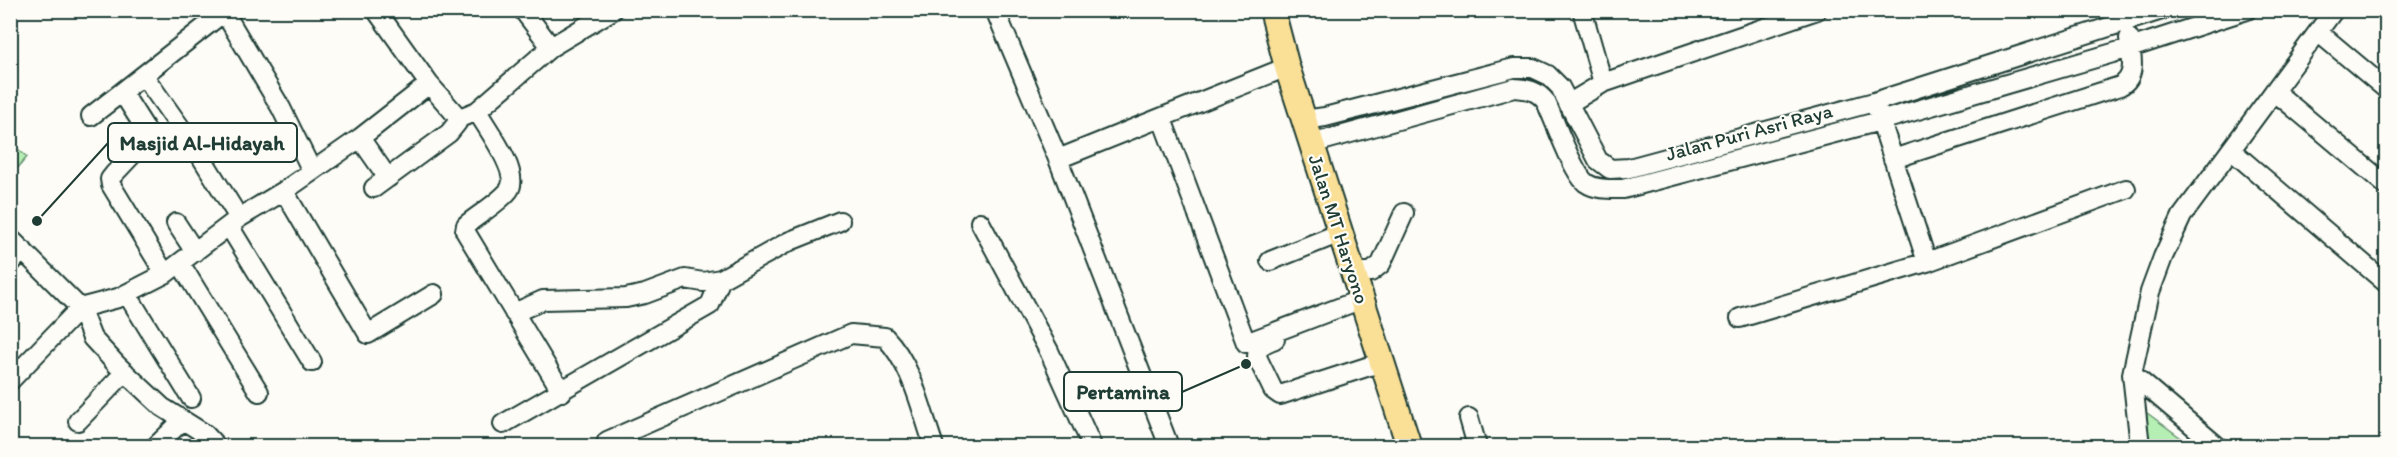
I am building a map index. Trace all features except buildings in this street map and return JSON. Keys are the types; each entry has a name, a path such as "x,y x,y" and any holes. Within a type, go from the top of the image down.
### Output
{"main road":[{"name":"Jalan MT Haryono","path":"1272,10 1311,144 1409,447"}],"street":[{"path":"360,138 381,183 449,133 457,123 457,116 429,84 376,10"},
{"path":"523,10 551,47"},
{"path":"457,116 466,117 477,111 551,47 613,10"},
{"path":"995,10 1058,159 1168,446"},
{"path":"1582,10 1603,83"},
{"path":"1569,104 1603,83 1816,10"},
{"name":"Jalan Puri Asri Raya","path":"1304,120 1514,68 1533,68 1548,75 1560,87 1598,160 1610,169 1629,168 1874,102 2162,10"},
{"name":"Jalan Puri Asri Raya","path":"1311,144 1514,88 1530,89 1540,94 1546,102 1577,171 1586,183 1602,189 1623,189 1880,121 2130,48 2247,10"},
{"path":"2140,447 2132,374 2150,291 2163,257 2182,216 2334,10"},
{"path":"91,116 223,11 281,108 312,171"},
{"path":"1893,159 2120,86 2130,78 2127,21"},
{"path":"2318,32 2386,89"},
{"path":"1058,159 1287,67"},
{"path":"144,76 200,155 234,222 312,362"},
{"path":"10,381 86,307 122,296 172,269 234,222 284,191 360,138 429,84"},
{"path":"2274,91 2386,185"},
{"path":"122,92 150,136 110,179 111,185 259,392"},
{"path":"1874,102 1927,262"},
{"path":"1365,106 1371,128"},
{"path":"477,111 510,166 512,180 508,190 466,225 465,231 562,392"},
{"path":"1162,119 1225,280 1246,343 1363,302"},
{"path":"2231,150 2386,283"},
{"path":"1683,153 1684,172"},
{"path":"1740,318 1927,262 2126,189"},
{"path":"284,191 368,334 434,294"},
{"path":"1353,272 1371,272 1381,264 1404,213"},
{"path":"514,313 543,300 626,298 645,294 685,279 700,282 721,279 790,241 840,221"},
{"path":"980,222 1049,351 1092,447"},
{"path":"176,223 195,252"},
{"path":"1270,261 1340,233"},
{"path":"10,264 17,244 86,307 92,338 125,372 154,401 205,434 216,447"},
{"path":"503,424 710,305 721,279"},
{"path":"122,296 191,399"},
{"path":"1363,302 1263,344 1257,357 1273,390 1280,395 1382,362"},
{"path":"607,441 851,334 885,337 894,347 921,407 934,447"},
{"path":"78,422 125,372"},
{"path":"2132,374 2217,447"},
{"path":"1469,418 1477,447"},
{"path":"156,447 182,421"}],"green space":[{"path":"10,142 27,157 11,176 10,176"},
{"path":"2143,410 2192,446 2151,446"}],"place":[{"name":"Masjid Al-Hidayah","path":"37,221"},
{"name":"Pertamina","path":"1246,364"}]}
